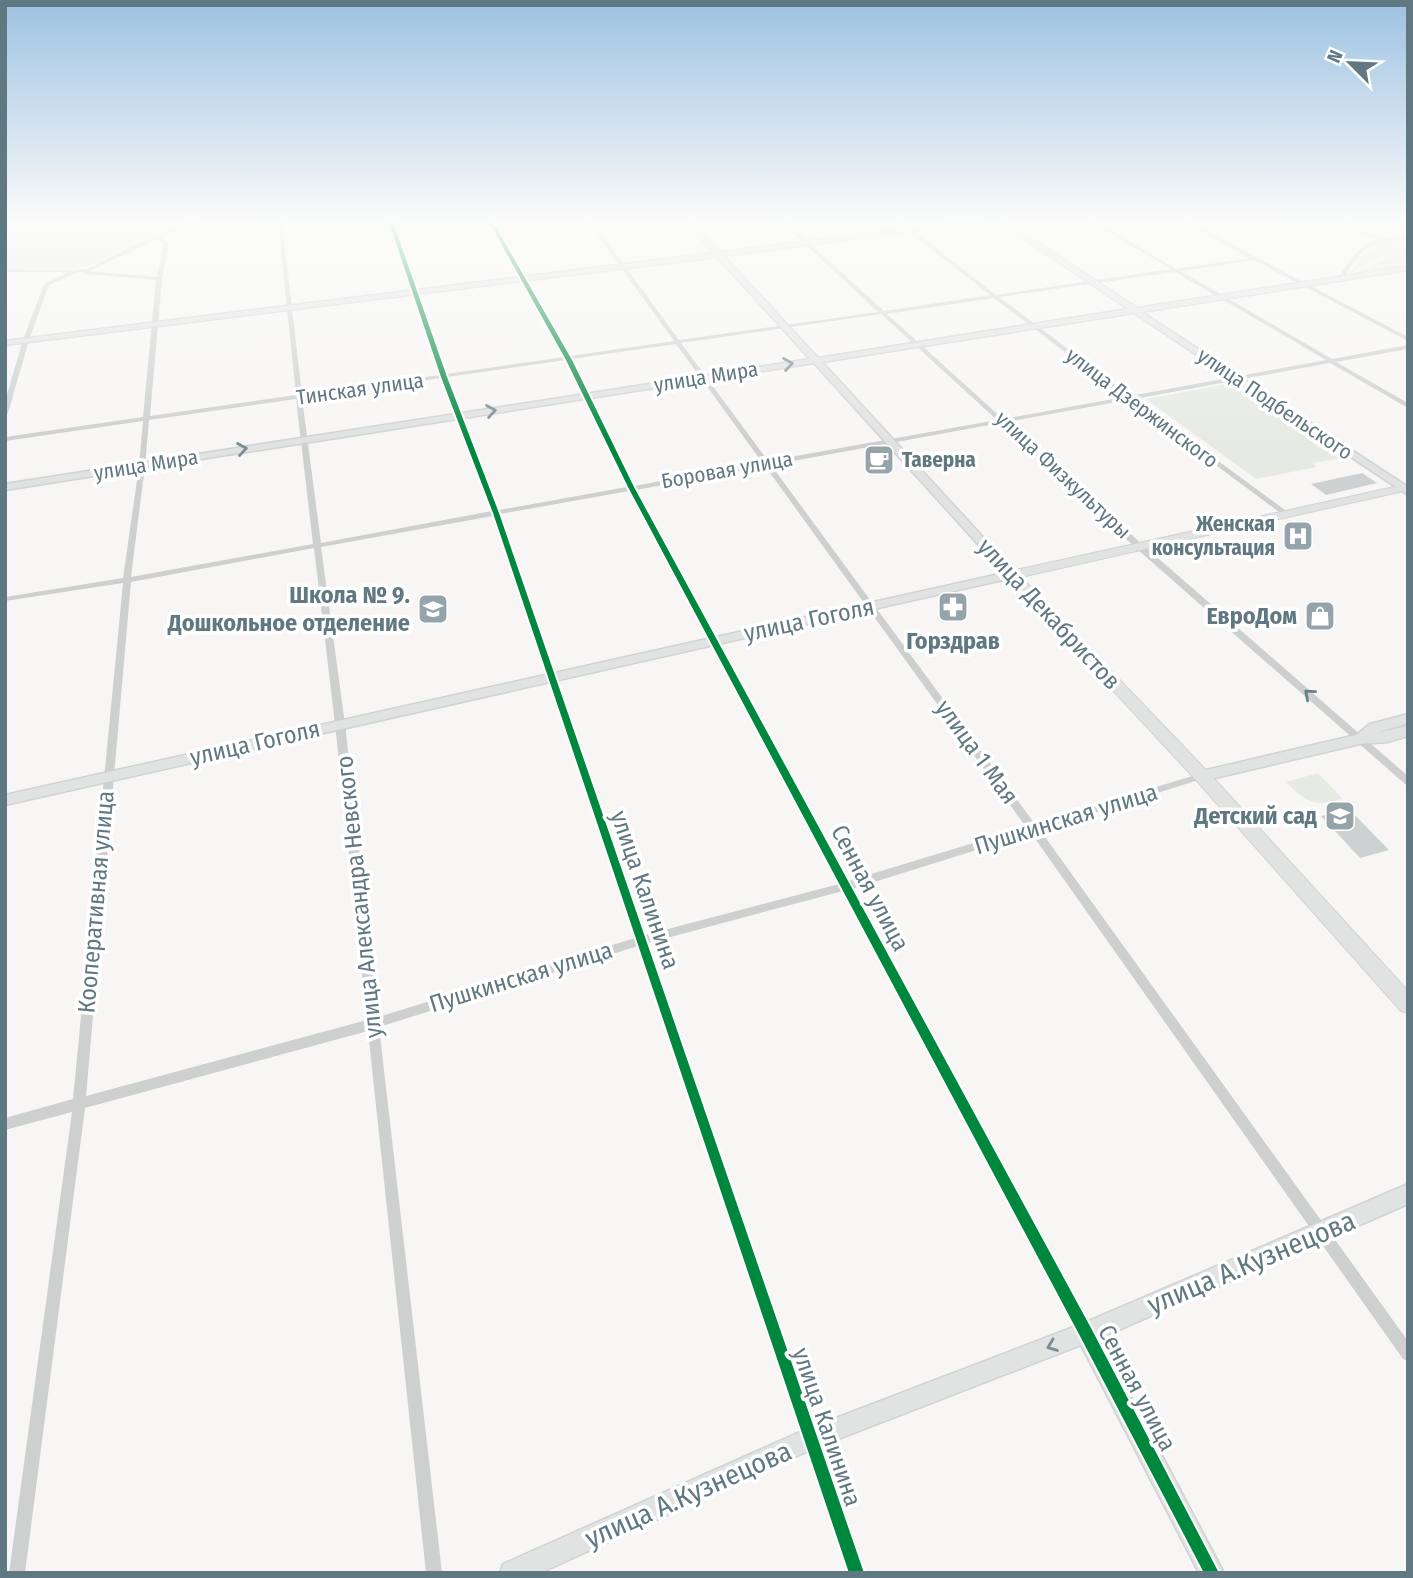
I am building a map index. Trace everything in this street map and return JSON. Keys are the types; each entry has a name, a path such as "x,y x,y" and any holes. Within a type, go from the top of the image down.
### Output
{"main road":[{"path":"5,342 403,296"},
{"name":"улица Декабристов","path":"754,296 1202,776 1408,1005"},
{"name":"улица Подбельского","path":"1113,296 1406,489"},
{"name":"улица Мира","path":"5,487 1230,296"},
{"name":"улица Гоголя","path":"5,800 713,640 1406,489"},
{"name":"Пушкинская улица","path":"1360,739 1375,727 1408,718"},
{"name":"Пушкинская улица","path":"1202,776 1360,739 1387,737 1408,731"},
{"name":"улица А.Кузнецова","path":"512,1573 810,1439 1086,1333 1408,1194"},
{"name":"Сенная улица","path":"1086,1333 1212,1573"}],"street":[{"path":"5,413 26,340 43,296"},
{"name":"Кооперативная улица","path":"18,1573 79,1103 107,777 127,580 142,466 157,296"},
{"name":"улица Александра Невского","path":"288,296 340,724 434,1573"},
{"name":"улица Калинина","path":"417,296 444,377 496,513 857,1573"},
{"name":"Сенная улица","path":"532,296 569,360 631,487 848,886 1086,1333"},
{"name":"улица 1 Мая","path":"644,296 1034,830 1408,1354"},
{"name":"улица Физкультуры","path":"866,296 1140,547 1408,782"},
{"name":"Тинская улица","path":"5,439 1005,296"},
{"path":"1322,296 1408,339"},
{"name":"улица Дзержинского","path":"995,297 1286,515"},
{"path":"1221,297 1408,406"},
{"name":"Боровая улица","path":"5,599 127,580 1408,347"},
{"name":"Пушкинская улица","path":"5,1124 373,1024 643,940 848,886 1202,776"}],"shaded area":[{"path":"1238,382 1317,435 1343,458 1313,463 1317,467 1256,479 1146,399"},
{"path":"1318,773 1343,799 1311,801 1286,782"}],"building":[{"path":"1362,473 1377,483 1326,495 1311,484"},
{"path":"1349,809 1389,850 1360,858 1321,816"}],"cycle path":[{"path":"416,296 496,513 857,1573"},
{"path":"533,296 569,360 631,487 1086,1333 1212,1573"}],"place":[{"name":"Таверна","path":"879,460"},
{"name":"Женская консультация","path":"1298,536"},
{"name":"Горздрав","path":"953,607"},
{"name":"Школа № 9. Дошкольное отделение","path":"433,609"},
{"name":"ЕвроДом","path":"1320,616"},
{"name":"Детский сад","path":"1340,816"}]}
